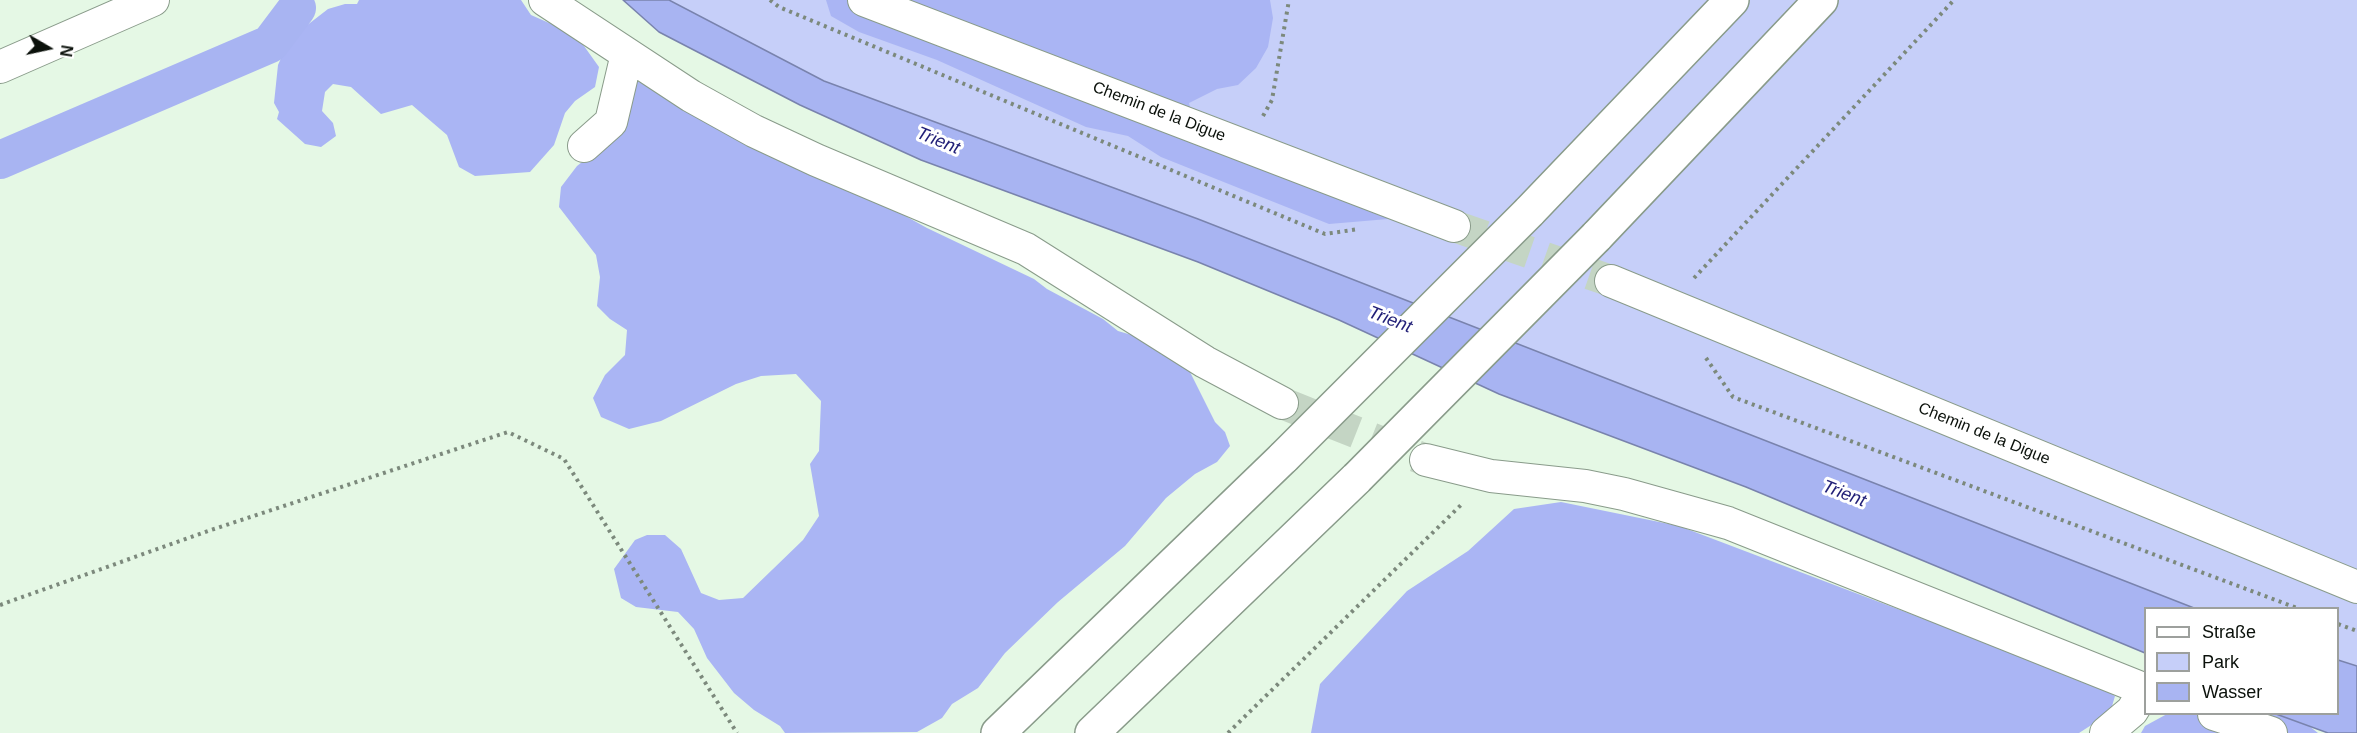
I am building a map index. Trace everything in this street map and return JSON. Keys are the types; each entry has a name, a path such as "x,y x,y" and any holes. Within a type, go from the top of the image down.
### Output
{"highway":[{"path":"998,733 1284,457 1530,212 1732,0"},
{"path":"1092,733 1357,478 1596,237 1821,0"}],"street":[{"path":"0,67 153,0"},
{"path":"545,0 691,96 754,131 816,160 1026,249 1205,362 1282,403"},
{"name":"Chemin de la Digue","path":"864,0 1454,226"},
{"path":"584,146 611,122 627,54"},
{"name":"Chemin de la Digue","path":"1611,281 2357,587"},
{"path":"1426,460 1491,476 1596,488 1675,506 1728,523 2144,690"},
{"path":"2106,733 2132,711 2144,692"},
{"path":"2217,715 2271,733"}],"path":[{"path":"770,0 834,30 1325,234 1371,226"},
{"path":"1248,147 1272,100 1289,0"},
{"path":"1670,304 1954,0"},
{"path":"1701,351 1733,397 2292,607"},
{"path":"0,605 208,531 508,432 564,459 737,733"},
{"path":"1228,733 1491,476"},
{"path":"2339,625 2357,631"}],"green space":[{"path":"659,0 2357,0 2357,696 2339,690 2339,607 2144,607 870,116"}],"shaded area":[{"path":"359,0 521,0 531,15 565,30 584,46 599,67 595,87 575,101 565,113 554,145 530,172 475,176 459,167 447,135 412,105 381,114 351,87 333,84 325,92 322,111 333,123 336,136 321,147 305,144 277,119 279,112 274,103 278,65 287,45 297,33 328,9 345,4 357,4"},
{"path":"826,0 1270,0 1273,18 1268,47 1256,68 1238,85 1217,89 1189,103 1199,143 1400,218 1329,224 1161,157 1128,136 1086,127 937,60 859,32 831,16"},
{"path":"637,81 855,188 927,228 1034,279 1047,289 1103,319 1118,331 1142,338 1161,354 1186,364 1215,422 1225,432 1230,446 1217,462 1195,474 1166,498 1125,546 1058,602 1005,653 978,688 952,704 942,718 917,732 785,733 780,726 754,710 734,693 707,658 694,629 678,612 636,607 621,598 614,569 635,540 647,535 665,535 681,549 701,593 719,600 743,598 803,540 819,516 810,464 819,451 821,401 796,374 761,376 736,384 661,421 629,429 601,417 593,398 605,375 625,355 627,330 610,319 597,306 600,277 596,255 559,207 561,187 577,166 619,133 628,118 628,91"},
{"path":"1561,502 1679,526 2090,682 2115,696 2110,713 2079,733 1311,733 1320,684 1407,591 1468,551 1514,509"},
{"path":"2165,715 2295,715 2318,733 2141,733 2145,726"}],"water":[{"name":"Trient","path":"623,0 669,0 824,81 1198,219 2191,607 2144,607 2144,653 1746,487 1499,394 1339,320 1198,262 921,160 800,105 659,32"},
{"path":"2339,660 2357,666 2357,733 2328,733 2279,715 2339,715"}],"waterway":[{"path":"0,160 270,44 297,8"}],"tunnel":[{"path":"1454,226 1611,281"},
{"path":"1282,403 1426,460"}]}
